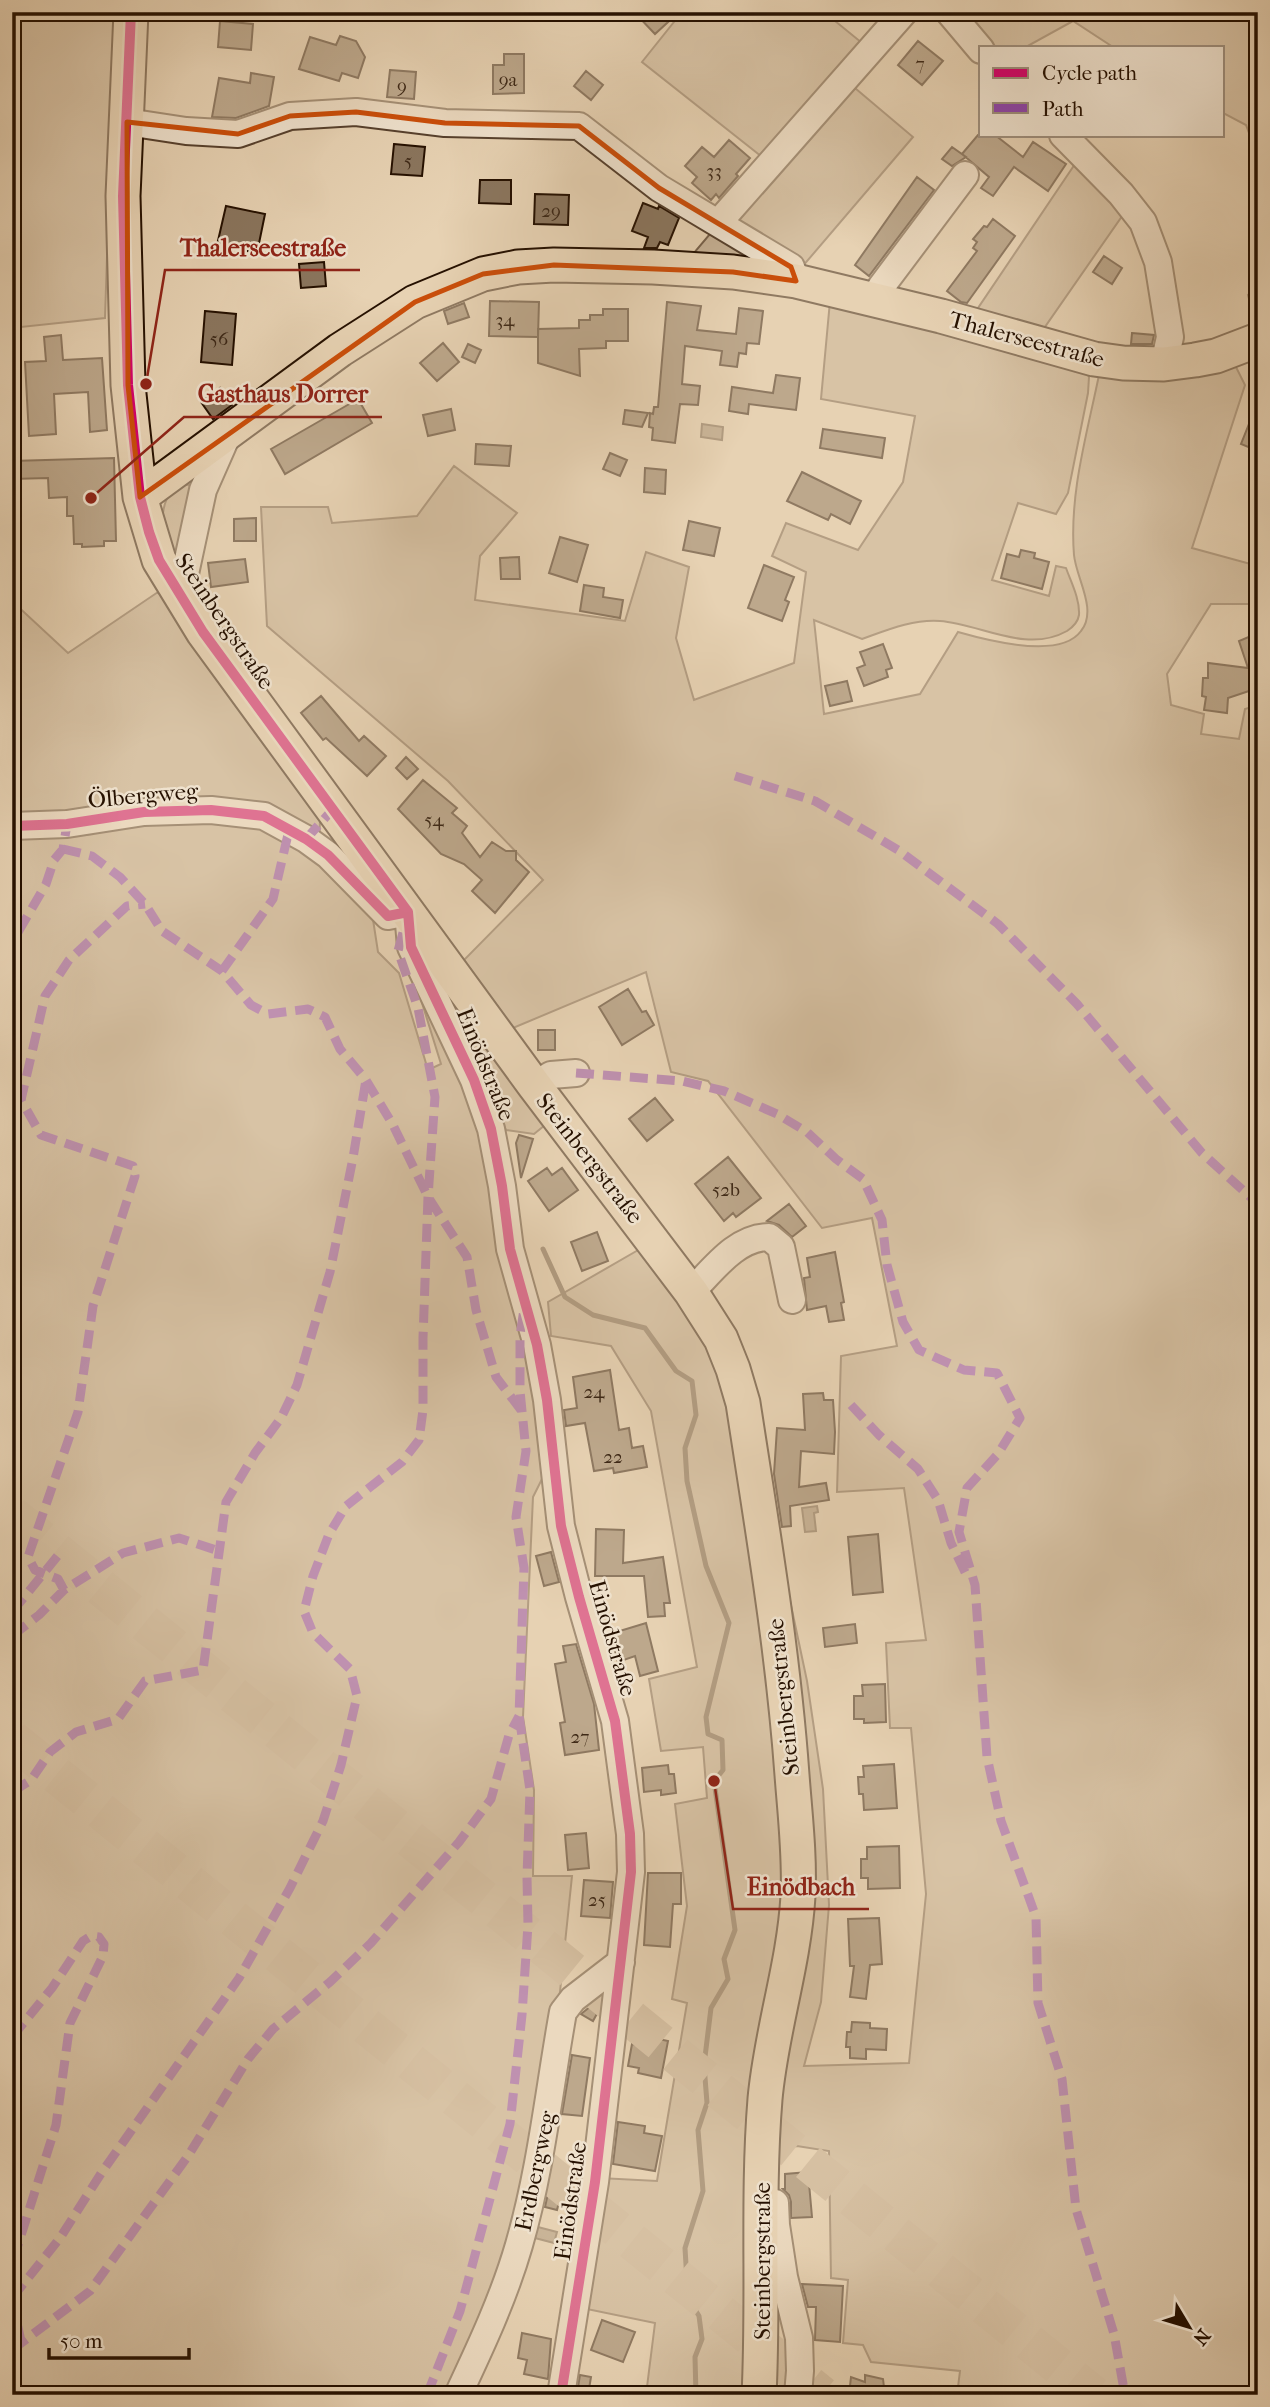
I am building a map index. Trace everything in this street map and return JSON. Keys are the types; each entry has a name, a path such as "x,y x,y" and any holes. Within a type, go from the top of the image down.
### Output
{"main road":[{"name":"Steinbergstraße","path":"131,12 123,196 128,384 141,497 155,552 203,632 534,1085 691,1292 721,1339 743,1403 773,1604 789,1740 798,1896 787,1978 776,2021 765,2099 759,2395"},
{"name":"Thalerseestraße","path":"141,497 340,349 415,302 483,274 518,267 554,265 733,272 796,281 879,300 1094,359 1164,364 1216,356 1258,340"}],"street":[{"path":"719,222 904,12"},
{"path":"949,12 979,48"},
{"path":"127,122 186,131 238,134 290,116 356,112 445,123 579,125 659,188 792,267 796,281"},
{"path":"1064,136 1121,194 1143,222 1158,262 1170,337 1164,364"},
{"path":"879,300 881,287 965,175"},
{"path":"180,597 203,490 230,429"},
{"name":"Ölbergweg","path":"12,826 67,824 144,812 211,810 264,816 306,839 328,855 388,916 408,912"},
{"name":"Einödstraße","path":"408,912 411,947 474,1080 491,1129 510,1249 539,1356 547,1400 561,1525 615,1721 625,1785 631,1872 595,2182 561,2395"},
{"path":"534,1085 551,1075 576,1073"},
{"path":"691,1292 736,1247 758,1237 769,1237 781,1247 792,1300"},
{"name":"Erdbergweg","path":"458,2395 496,2313 519,2245 542,2150 563,2012 573,1999 621,1962"},
{"path":"761,2196 775,2201 784,2277 799,2338 798,2395"}],"highlighted area":[{"path":"356,112 445,123 579,126 659,188 791,267 796,281 733,272 554,265 483,274 415,302 140,497 128,385 127,122 238,134 290,116"}],"shaded area":[{"path":"12,12 115,13 105,318 12,328"},
{"path":"682,12 824,12 867,47 766,160 642,62"},
{"path":"956,12 1258,12 1258,157 1246,125 1224,114 1224,46 1111,46 1073,21 1028,46 988,46"},
{"path":"849,83 913,137 802,267 738,229 734,213"},
{"path":"1079,158 1127,209 1040,334 972,317"},
{"path":"715,228 775,262 688,260"},
{"path":"1258,287 1258,323 1248,295"},
{"path":"830,301 1084,367 1089,377 1068,493 1056,514 1018,503 992,580 1049,596 1056,566 1066,568 1078,603 1079,615 1075,624 1067,631 1036,640 1004,636 940,621 900,626 862,639 814,620 824,714 920,694 958,632 1004,643 1040,646 1057,645 1071,640 1081,631 1086,623 1087,604 1074,555 1074,509 1080,464 1099,375 1231,357 1245,385 1192,548 1258,566 1258,611 1253,604 1211,604 1167,674 1171,705 1204,714 1201,734 1239,739 1245,709 1258,705 1258,2395 957,2395 960,2371 871,2362 863,2345 843,2343 848,2280 831,2278 829,2151 797,2146 774,2148 790,2009 781,1558 807,1681 823,1789 829,1905 821,2002 804,2066 909,2063 926,1894 911,1728 890,1728 886,1643 926,1640 904,1488 837,1492 841,1356 897,1346 872,1218 822,1228 708,1081 671,1072 646,972 513,1028 464,960 543,880 448,781 267,626 261,507 328,507 332,523 417,516 454,466 517,513 480,556 475,600 625,621 646,552 689,567 676,638 694,700 794,663 806,572 772,556 786,523 858,550 903,482 915,416 821,399"},
{"path":"702,424 723,427 722,440 701,437"},
{"path":"181,483 195,487 178,561 167,542 163,520 167,499"},
{"path":"158,592 320,817 319,862 372,913 378,952 399,973 428,1070 441,1064 409,961 485,1128 528,1335 545,1473 533,1497 523,1717 534,1790 533,1876 572,1876 559,2001 514,2243 453,2395 12,2395 12,839 92,834 82,813 12,818 12,601 68,653"},
{"path":"432,969 545,1125 534,1134 506,1130"},
{"path":"640,1249 690,1317 715,1363 730,1409 773,1680 786,1903 748,2395 646,2395 655,2323 582,2308 600,2178 657,2181 687,2003 672,1999 687,1906 675,1804 707,1798 703,1747 661,1751 649,1679 697,1667 651,1411 611,1346 551,1336 548,1302"},
{"path":"817,1506 818,1512 814,1513 816,1531 805,1532 802,1508"},
{"path":"534,2226 557,2232 554,2243 531,2237"}],"building":[{"path":"634,12 679,12 655,34"},
{"path":"220,21 253,24 251,50 218,47"},
{"path":"340,36 356,41 365,57 358,78 342,73 339,81 299,69 310,37 336,45"},
{"path":"918,41 943,61 922,85 898,65"},
{"path":"504,54 524,54 524,93 493,94 493,65 504,65"},
{"path":"390,70 416,72 414,99 387,97"},
{"path":"586,71 603,85 591,100 574,86"},
{"path":"251,73 274,77 269,106 236,118 212,117 219,78 250,83"},
{"path":"978,135 996,136 1023,157 1033,142 1066,164 1048,191 1014,167 993,196 981,188 989,177 962,154"},
{"path":"729,140 750,158 719,198 716,194 711,200 692,183 697,177 685,166 702,147 714,157"},
{"path":"394,144 425,147 422,176 391,174"},
{"path":"952,147 966,157 952,166 942,159"},
{"path":"917,177 934,190 869,276 855,265"},
{"path":"480,180 511,180 511,204 479,203"},
{"path":"535,194 569,195 568,225 534,224"},
{"path":"643,203 658,209 659,206 679,218 668,245 660,242 657,248 644,248 648,237 632,231"},
{"path":"226,206 265,214 257,253 217,245"},
{"path":"993,219 1015,236 967,303 961,302 947,291 977,251 973,248 977,242 973,239"},
{"path":"1104,256 1122,268 1112,284 1093,272"},
{"path":"324,262 326,286 301,288 299,264"},
{"path":"490,301 539,302 538,337 489,336"},
{"path":"667,302 701,306 697,330 736,334 739,308 763,311 759,344 747,343 746,354 739,353 737,367 720,365 722,351 685,346 682,384 700,386 698,405 680,404 675,443 652,440 653,428 649,427 650,413 653,414 654,407 658,407"},
{"path":"464,303 469,317 448,324 444,311"},
{"path":"603,309 628,309 628,341 606,341 606,348 579,349 580,376 538,363 538,329 579,328 579,320 590,320 590,315 603,315"},
{"path":"205,311 236,314 232,365 201,362"},
{"path":"1132,333 1154,335 1152,344 1131,344"},
{"path":"61,335 63,360 102,358 107,430 90,432 88,392 54,394 56,434 29,436 25,362 46,361 44,337"},
{"path":"443,343 459,362 437,381 420,363"},
{"path":"468,344 481,350 475,363 462,357"},
{"path":"776,375 800,378 796,410 749,404 748,414 729,411 732,387 773,393"},
{"path":"220,388 232,405 213,419 201,402"},
{"path":"358,399 372,423 285,474 271,449"},
{"path":"1258,404 1258,451 1241,444"},
{"path":"451,409 455,430 428,436 423,415"},
{"path":"625,410 648,413 642,427 623,424"},
{"path":"823,429 885,438 882,458 820,448"},
{"path":"476,444 511,446 509,466 475,464"},
{"path":"610,453 627,460 620,476 603,469"},
{"path":"114,458 116,541 104,541 104,546 82,547 82,544 74,544 73,516 67,516 67,497 49,498 48,478 12,479 12,461"},
{"path":"645,468 666,470 665,494 644,492"},
{"path":"802,472 861,501 850,524 831,514 828,520 787,501"},
{"path":"256,518 256,541 234,541 234,519"},
{"path":"689,521 720,528 714,556 683,550"},
{"path":"560,537 588,545 577,582 549,573"},
{"path":"1021,550 1035,553 1034,558 1049,562 1042,589 1001,578 1007,554 1019,557"},
{"path":"519,557 520,579 501,579 500,558"},
{"path":"245,559 248,582 211,587 208,563"},
{"path":"764,565 794,577 785,600 789,602 782,621 748,608"},
{"path":"584,585 604,588 603,597 623,600 620,618 580,611"},
{"path":"1258,633 1258,688 1228,698 1227,713 1204,710 1206,697 1202,696 1203,678 1208,678 1208,663 1248,668 1239,641"},
{"path":"883,644 892,668 886,670 888,677 864,686 857,668 865,665 860,652"},
{"path":"847,681 852,701 830,706 825,686"},
{"path":"321,696 359,741 364,736 386,756 367,776 326,738 323,740 301,713"},
{"path":"406,757 418,769 407,779 396,768"},
{"path":"423,780 457,808 452,813 467,826 462,833 480,857 492,842 506,851 516,851 516,860 529,872 495,913 472,891 482,880 464,864 441,854 398,809"},
{"path":"628,989 642,1012 646,1011 654,1025 622,1045 599,1007"},
{"path":"538,1030 555,1030 555,1050 538,1050"},
{"path":"655,1098 673,1120 647,1141 629,1119"},
{"path":"519,1135 533,1139 521,1178 516,1143"},
{"path":"728,1157 761,1198 736,1217 733,1213 724,1221 695,1184"},
{"path":"547,1168 552,1175 562,1168 578,1190 549,1211 528,1181"},
{"path":"789,1204 806,1226 792,1237 779,1225 767,1221"},
{"path":"597,1232 608,1261 582,1271 571,1242"},
{"path":"835,1252 844,1302 841,1303 844,1320 829,1322 826,1306 807,1310 804,1278 810,1277 807,1258"},
{"path":"610,1370 619,1430 629,1428 632,1448 643,1446 647,1467 614,1473 613,1468 594,1471 585,1423 566,1426 564,1410 577,1408 573,1377"},
{"path":"823,1393 824,1400 833,1400 834,1454 801,1451 799,1487 826,1483 829,1500 790,1506 791,1526 782,1527 774,1474 777,1428 805,1430 803,1394"},
{"path":"596,1529 624,1530 623,1563 663,1557 670,1603 664,1603 665,1616 648,1617 644,1576 595,1576"},
{"path":"878,1534 883,1592 853,1595 848,1537"},
{"path":"551,1552 559,1582 544,1586 536,1556"},
{"path":"646,1623 658,1671 640,1676 635,1656 618,1662 610,1634"},
{"path":"855,1624 857,1643 825,1647 823,1628"},
{"path":"576,1644 594,1704 599,1750 565,1755 560,1723 565,1722 555,1664 566,1662 563,1646"},
{"path":"885,1684 886,1722 864,1723 864,1719 854,1719 854,1696 863,1696 862,1685"},
{"path":"894,1764 897,1808 864,1810 858,1777 864,1777 863,1766"},
{"path":"668,1765 669,1774 674,1774 676,1793 661,1795 661,1790 644,1792 642,1768"},
{"path":"586,1833 589,1868 568,1870 565,1835"},
{"path":"899,1846 900,1888 868,1889 868,1878 861,1878 861,1859 867,1859 867,1847"},
{"path":"648,1873 681,1873 681,1904 673,1904 670,1947 644,1945"},
{"path":"584,1880 613,1882 610,1918 581,1916"},
{"path":"879,1918 882,1964 870,1965 866,1999 850,1997 854,1966 850,1966 848,1919"},
{"path":"601,1998 593,2021 581,2014"},
{"path":"852,2022 870,2023 870,2028 887,2029 886,2050 866,2049 866,2059 850,2058 850,2047 846,2047 847,2032 851,2032"},
{"path":"645,2036 668,2041 661,2078 638,2073 639,2068 628,2066 632,2044 644,2046"},
{"path":"572,2055 590,2058 582,2116 562,2114"},
{"path":"618,2122 645,2126 644,2133 662,2136 655,2171 613,2164"},
{"path":"808,2172 812,2217 791,2218 791,2202 783,2189 785,2174"},
{"path":"552,2175 565,2178 557,2210 545,2207"},
{"path":"802,2284 843,2286 840,2342 815,2340 816,2307 808,2307"},
{"path":"602,2320 635,2332 623,2362 591,2350"},
{"path":"522,2333 551,2339 548,2379 524,2374 527,2360 518,2358"},
{"path":"580,2375 591,2377 588,2395 577,2393"},
{"path":"865,2375 883,2379 884,2387 896,2391 896,2395 849,2395 851,2377 865,2382"}],"waterway":[{"path":"543,1249 565,1297 593,1315 645,1328 676,1371 692,1381 696,1415 685,1448 687,1481 706,1566 729,1623 706,1717 708,1734 722,1740 723,1770 714,1781 735,1930 724,1959 728,1979 711,2008 704,2065 707,2103 698,2130 703,2191 685,2248 688,2298 699,2316 702,2339 695,2357 696,2395"}],"tunnel":[{"path":"12,1515 1094,2395"},
{"path":"12,1739 822,2395"}],"marked path":[{"path":"735,776 815,801 898,850 998,924 1077,1004 1202,1153 1258,1204"},
{"path":"306,839 333,809"},
{"path":"12,958 17,934 46,884 54,860 63,849 67,824"},
{"path":"222,971 273,899 289,830"},
{"path":"63,849 92,856 120,877 145,904 162,931 222,971 251,1005 268,1014 308,1009 325,1017 340,1049 366,1080 393,1125 428,1197 467,1257 476,1310 496,1377 521,1410"},
{"path":"64,1590 58,1579 35,1570 28,1557 78,1412 93,1306 135,1176 133,1166 41,1135 21,1100 45,996 69,960 127,906 145,904"},
{"path":"12,2298 60,2238 102,2172 239,1978 290,1888 323,1821 341,1765 357,1696 350,1669 313,1633 304,1611 313,1576 329,1534 346,1506 402,1462 419,1440 423,1410 428,1197 435,1097 418,1008 398,951 404,929"},
{"path":"576,1073 682,1081 724,1091 777,1114 807,1132 863,1179 882,1220 887,1265 903,1322 919,1350 964,1370 997,1373 1020,1418 998,1454 967,1488 959,1532 975,1585 987,1757 1001,1821 1036,1917 1038,2003 1062,2079 1076,2209 1114,2334 1125,2395"},
{"path":"12,1792 31,1780 50,1752 76,1732 118,1719 145,1681 203,1670 226,1502 255,1453 281,1418 297,1385 330,1272 366,1080"},
{"path":"427,2395 460,2311 510,2124 522,2015 528,1925 530,1790 519,1716 524,1568 516,1517 526,1451 520,1391 520,1336 524,1309"},
{"path":"851,1405 879,1435 918,1469 938,1500 951,1543 966,1574"},
{"path":"12,1636 39,1615 64,1590 123,1553 179,1538 219,1551"},
{"path":"12,1612 60,1553"},
{"path":"12,2350 90,2291 188,2156 248,2059 273,2029 330,1982 371,1943 459,1842 491,1799 509,1735 519,1716"},
{"path":"12,2037 52,1988 83,1941 91,1936 99,1937 104,1944 103,1956 70,2023 56,2125 17,2248 12,2256"},
{"path":"12,2300 21,2341"}],"cycle path":[{"path":"131,12 123,196 128,385 140,497 149,532 159,560 203,632 408,912"},
{"path":"12,826 67,824 144,812 211,810 264,816 306,839 328,855 388,916 408,912"},
{"path":"408,912 411,947 474,1080 491,1129 510,1249 537,1345 547,1400 561,1526 615,1721 630,1834 631,1872 595,2182 561,2395"}],"place":[{"name":"Thalerseestraße","path":"146,384"},
{"name":"Gasthaus Dorrer","path":"91,498"},
{"name":"Einödbach","path":"714,1781"}]}
